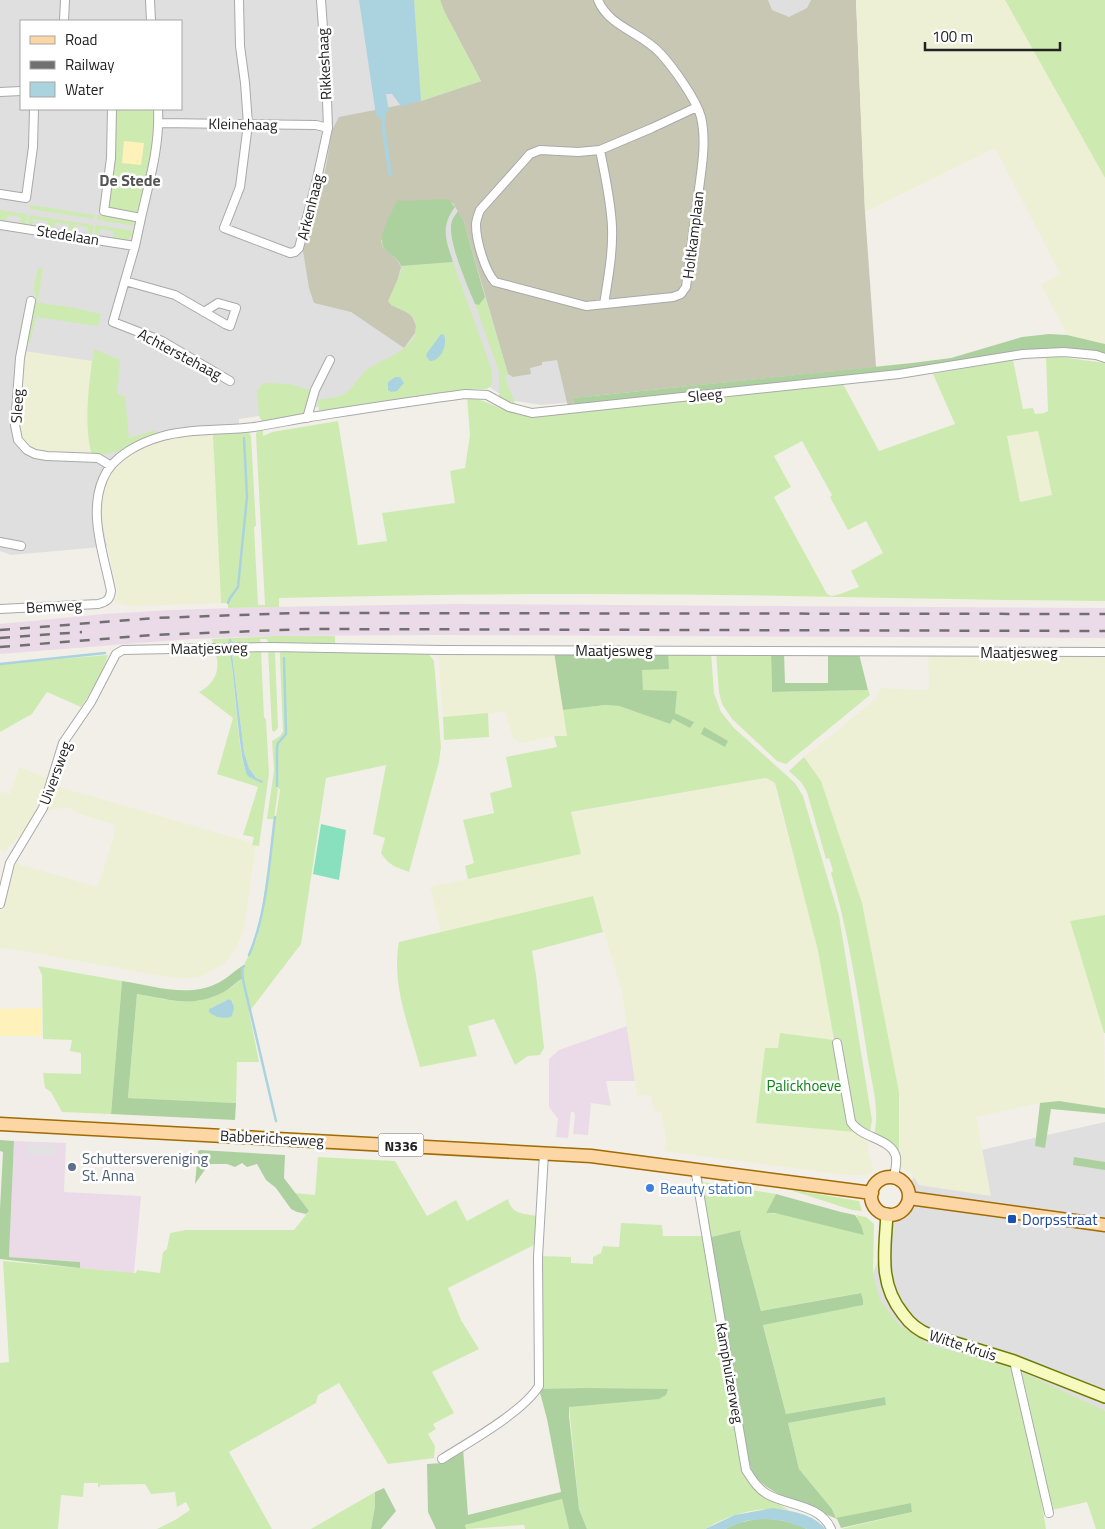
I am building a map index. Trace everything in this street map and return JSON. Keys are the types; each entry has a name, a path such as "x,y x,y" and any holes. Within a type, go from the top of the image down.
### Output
{"main road":[{"name":"Babberichseweg","path":"0,1124 591,1156 695,1168 872,1193"},
{"path":"894,1177 906,1185 909,1198 902,1211 897,1214 887,1214 875,1207 872,1193 876,1183 880,1180 894,1177"},
{"path":"909,1198 1105,1225"},
{"name":"Witte Kruis","path":"887,1214 884,1272 888,1289 895,1304 906,1318 923,1332 1014,1361 1105,1397"}],"street":[{"path":"64,0 64,20"},
{"path":"150,0 151,20"},
{"path":"239,0 240,46 248,124"},
{"name":"Rikkeshaag","path":"320,0 326,71 328,128"},
{"path":"598,0 604,12 611,20 634,33 659,52 679,77 697,107"},
{"path":"0,92 20,91"},
{"name":"Holtkamplaan","path":"697,107 703,131 703,158 686,287 681,294 674,298 586,306 495,282 485,267 476,228 480,210 530,154 540,150 578,152 600,150 697,107"},
{"path":"0,194 26,198 33,147 34,110"},
{"name":"Stedelaan","path":"112,110 111,158 104,211 141,218"},
{"path":"141,218 154,159 159,123 158,110"},
{"name":"Kleinehaag","path":"159,123 316,125 328,128"},
{"name":"Arkenhaag","path":"248,124 240,187 224,228 290,253 295,252 299,248 318,179 328,128"},
{"path":"600,150 612,226 612,257 604,304"},
{"name":"Achterstehaag","path":"141,218 113,322 162,341 230,381"},
{"name":"Stedelaan","path":"0,225 135,246"},
{"path":"125,281 175,295 204,312"},
{"name":"Sleeg","path":"31,301 19,367 15,425 18,440 27,450 35,454 98,458 111,466"},
{"name":"Sleeg","path":"108,600 111,596 111,591 97,523 98,492 103,477 111,466 124,454 162,437 184,432 253,427 465,394 487,395 509,407 532,412 899,374 1023,354 1064,352 1096,355 1105,358"},
{"path":"307,418 315,390 330,360"},
{"path":"0,542 21,546"},
{"name":"Bemweg","path":"0,609 98,604 108,600"},
{"name":"Maatjesweg","path":"123,650 271,647 442,650 1105,652"},
{"name":"Uiversweg","path":"0,904 10,863 43,808 63,743 91,702 116,654 123,650"},
{"path":"837,1043 851,1122 856,1130 885,1143 892,1150 896,1161 894,1177"},
{"path":"442,1459 530,1399 538,1386 538,1257 544,1153"},
{"name":"Kamphuizerweg","path":"695,1168 746,1470 754,1483 767,1494 815,1512 827,1520 832,1529"},
{"name":"Witte Kruis","path":"1014,1361 1049,1513"}],"shaded area":[{"path":"0,0 848,0 591,400 542,405 509,400 482,382 239,419 239,436 112,546 11,555 0,551"},
{"path":"440,0 768,0 772,10 789,17 807,8 811,0 856,0 865,212 876,367 573,398 574,407 568,407 557,360 542,362 542,365 530,368 531,374 513,377 508,374 464,222 453,203 402,201 381,241 383,247 397,260 401,267 391,305 412,316 416,326 415,333 404,348 351,312 314,303 309,288 303,251 326,167 332,130 339,117 421,101 481,81"},
{"path":"452,604 1105,608 1105,638 275,636 190,639 0,654 0,624 104,614 172,610"},
{"path":"627,1026 635,1081 606,1081 611,1106 591,1103 588,1135 573,1134 575,1115 574,1112 571,1112 568,1138 556,1137 558,1119 549,1107 549,1059 559,1050"},
{"path":"1105,1122 1105,1422 851,1325 919,1164"},
{"path":"14,1141 66,1143 64,1192 141,1196 134,1273 80,1268 80,1262 9,1257"},
{"path":"28,1144 55,1146 55,1155 27,1154"}],"green space":[{"path":"414,0 440,0 481,81 421,101"},
{"path":"856,0 1005,0 1105,178 1105,344 1067,335 1041,285 1060,274 995,148 865,212"},
{"path":"1005,0 1105,0 1105,178"},
{"path":"115,110 154,110 153,135 139,210 133,214 111,209 108,204"},
{"path":"398,199 402,201 448,199 455,207 450,214 446,227 447,240 453,262 401,266 385,249 382,244 383,232"},
{"path":"30,205 95,215 94,219 30,209"},
{"path":"0,210 27,214 26,225 20,224 21,217 8,215 6,222 0,221"},
{"path":"458,211 464,222 485,297 479,305 475,304 452,239 452,221"},
{"path":"29,215 94,225 92,235 87,234 88,227 75,225 73,232 68,231 69,225 55,222 54,229 47,228 48,221 33,219 33,226 28,225"},
{"path":"97,215 136,221 136,226 97,220"},
{"path":"96,225 135,231 134,235 127,240 113,238 114,231 100,229 99,236 94,235"},
{"path":"453,262 491,368 491,386 487,389 473,389 319,414 318,400 344,394 368,369 406,346 416,333 416,325 411,316 388,301 401,272 401,266"},
{"path":"38,268 43,269 38,300 34,300 36,292 33,291"},
{"path":"485,297 508,374 505,378 516,406 502,401 499,397 499,372 475,304 479,304"},
{"path":"34,302 101,314 98,326 36,317 30,343 25,342"},
{"path":"1049,334 1067,335 1105,344 1105,357 1061,350 927,369 574,407 573,398 951,358 1022,337"},
{"path":"94,349 120,360 117,394 125,397 129,438 155,430 157,434 118,451 101,455 92,455 87,417"},
{"path":"24,351 92,361 89,393 92,455 50,454 35,451 27,447 23,442 18,428"},
{"path":"1061,357 1105,363 1105,601 553,594 279,598 279,607 228,608 228,603 221,603 213,433 248,431 251,436 258,605 265,605 257,430 263,429 263,436 272,432 338,421 358,545 387,541 382,513 455,503 450,471 465,468 470,435 467,397 517,414 533,416 843,384 879,451 955,424 933,374 1013,360 1023,409 1033,408 1035,414 1048,411 1046,358","holes":["1038,431 1052,495 1020,502 1007,436","802,441 832,495 830,497 848,530 866,521 883,553 851,571 859,587 832,596 827,594 774,497 791,487 774,456"]},
{"path":"263,383 289,384 311,390 308,405 302,417 263,423 259,416 257,391"},
{"path":"1038,431 1052,495 1019,502 1007,435"},
{"path":"213,433 221,603 135,606 114,602 118,595 103,527 101,509 107,479 113,468 123,458 142,448 176,437"},
{"path":"335,636 335,645 268,644 267,639 260,639 261,644 213,645 212,639"},
{"path":"214,650 261,650 269,774 259,846 252,845 254,837 243,835 258,787 217,774 233,718 199,692 210,684 216,674","holes":["232,654 244,752 249,768 256,778 262,781 249,776 245,768 239,738 230,655"]},
{"path":"268,650 273,650 275,653 278,728 274,732 272,730"},
{"path":"282,650 428,653 434,661 441,747 439,762 409,872 396,867 386,860 381,853 385,838 373,834 386,765 326,778 301,944 249,1012 259,1062 237,1062 236,1103 128,1098 137,994 170,1000 191,1001 213,997 224,992 243,978 244,965 257,938 280,790 277,787 274,819 267,819 274,770 272,741 280,736 283,731 280,653","holes":["229,999 233,1002 232,1016 211,1008"]},
{"path":"554,652 567,736 554,736 522,743 513,738 505,712 443,717 438,653"},
{"path":"554,652 668,653 669,669 642,670 643,690 677,691 675,713 694,722 690,728 673,719 670,724 619,706 605,705 563,710"},
{"name":"Palickhoeve","path":"668,653 711,653 714,693 721,712 734,728 795,783 803,796 839,916 872,1120 870,1132 860,1127 855,1132 756,1123 765,1048 778,1048 780,1033 834,1040 818,951 775,783 766,778 571,812 581,854 468,879 465,866 474,863 463,820 494,813 490,793 512,787 506,757 557,747 554,736 567,736 563,710 605,705 619,706 670,724 672,719 694,722 675,713 643,690 641,670"},
{"path":"716,653 771,653 772,692 868,690 870,695 786,764 777,761 732,719 722,704 719,692"},
{"path":"771,653 784,653 785,683 828,683 828,654 859,654 868,690 772,692"},
{"path":"928,654 1105,654 1105,915 1070,921 1104,1033 1105,1108 1059,1101 1040,1103 976,1117 991,1196 919,1185 912,1174 900,1167 899,1092 862,903 821,781 804,757 876,699 880,688 926,690 929,688"},
{"path":"108,655 100,678 81,707 47,692 32,714 0,732 0,664"},
{"path":"488,713 489,737 444,740 443,717"},
{"path":"704,727 728,741 725,747 701,734"},
{"path":"804,757 821,781 862,903 899,1092 899,1157 894,1145 874,1135 876,1126 875,1098 848,942 831,873 833,871 829,858 826,859 807,792 801,782 789,771"},
{"path":"19,767 49,779 24,833 4,853 0,850 0,791 10,794"},
{"name":"Palickhoeve","path":"766,778 775,783 810,918 818,951 834,1041 780,1034 778,1048 841,1130 855,1132 869,1139 868,1152 874,1171 867,1175 845,1175 664,1151 666,1137 661,1112 654,1111 651,1095 637,1096 622,992 593,896 441,933 430,887 581,854 571,813"},
{"path":"53,785 256,844 244,929 236,949 225,963 200,977 180,979 0,947 0,914 15,863 98,887 114,835 115,825 80,814 67,807 43,812"},
{"path":"321,824 346,830 339,880 313,874"},
{"path":"593,896 603,932 532,951 544,1048 540,1055 528,1056 515,1065 494,1019 468,1026 477,1056 420,1067 399,990 397,958 399,942"},
{"path":"1105,915 1105,1033 1104,1033 1070,921"},
{"path":"244,965 243,978 224,992 201,1000 180,1001 137,994 128,1098 236,1103 235,1120 111,1114 122,981 159,988 195,990 218,983"},
{"path":"38,966 122,981 111,1114 62,1112 51,1092 45,1088 43,1073 81,1074 81,1053 70,1051 72,1040 43,1039 42,975"},
{"path":"1059,1101 1105,1108 1105,1114 1051,1109 1045,1148 1035,1146 1040,1103"},
{"path":"0,1140 14,1141 9,1257 80,1262 80,1268 0,1259 3,1152 0,1151"},
{"path":"198,1151 285,1155 284,1178 309,1211 306,1214 291,1209 276,1188 266,1180 257,1164 247,1167 242,1163 235,1167 227,1164 211,1164 195,1184"},
{"path":"318,1157 395,1161 427,1216 456,1200 467,1221 508,1199 515,1210 523,1214 538,1216 536,1244 448,1288 461,1320 479,1349 432,1372 454,1413 433,1424 436,1429 428,1434 435,1446 434,1458 388,1464 339,1383 318,1395 316,1403 229,1452 272,1529 157,1529 190,1510 186,1502 177,1507 175,1492 151,1494 145,1484 100,1485 98,1487 98,1483 84,1483 83,1497 61,1495 58,1529 0,1529 0,1363 9,1362 3,1261 136,1273 137,1270 160,1273 163,1252 167,1249 170,1233 186,1230 294,1230 309,1211 294,1193 315,1195"},
{"path":"1074,1157 1105,1162 1105,1170 1073,1165"},
{"path":"702,1182 776,1194 766,1213 858,1217 855,1215 866,1217 874,1224 873,1274 880,1300 899,1325 928,1344 1011,1368 1040,1493 1046,1529 841,1529 912,1512 911,1503 837,1519 832,1509 799,1469 788,1423 886,1405 885,1397 786,1414 763,1324 863,1305 863,1300 860,1293 761,1311 740,1233 741,1230 711,1237"},
{"path":"787,1189 859,1201 862,1211 852,1210"},
{"path":"776,1194 855,1215 864,1235 775,1213 766,1213"},
{"path":"621,1223 662,1225 663,1236 703,1236 742,1465 767,1498 789,1510 767,1509 745,1512 724,1519 705,1529 587,1529 579,1509 569,1406 667,1389 539,1389 541,1256 571,1257 571,1263 593,1264 593,1257 601,1253 603,1246 619,1247"},
{"path":"741,1230 740,1233 761,1311 861,1293 863,1300 863,1305 763,1325 786,1414 885,1397 886,1405 788,1423 799,1469 832,1509 836,1518 911,1503 912,1512 841,1528 837,1519 781,1495 762,1483 754,1474 748,1458 711,1237"},
{"path":"1024,1373 1105,1411 1105,1529 1096,1529 1087,1502 1052,1510 1022,1374"},
{"path":"539,1389 668,1389 666,1395 659,1399 569,1407 579,1509 587,1529 569,1529 562,1499 465,1525 466,1529 436,1529 428,1512 427,1464 443,1463 448,1460 447,1457 463,1448 468,1515 561,1492 547,1419"},
{"path":"384,1488 396,1511 381,1529 371,1529 375,1506 375,1492"},
{"path":"375,1492 375,1506 371,1529 311,1529"},
{"path":"562,1499 569,1529 525,1529 524,1525 466,1529 465,1525"},
{"path":"756,1519 782,1521 807,1529 725,1529 738,1523"}],"sand":[{"path":"124,141 144,143 141,165 122,163"},
{"path":"42,1008 42,1036 0,1036 0,1009"}],"water":[{"path":"359,0 414,0 421,101 401,106 392,94 386,94 389,111 385,115 385,124 392,176 389,176 388,173 381,127 382,120 376,115"},
{"path":"441,334 444,335 445,339 443,351 437,358 430,361 426,356 427,353"},
{"path":"395,377 400,377 404,383 397,391 391,392 388,390 388,382"},
{"path":"232,654 244,752 249,768 256,778 263,781 262,783 248,776 245,769 230,655"},
{"path":"229,999 232,1001 234,1008 232,1016 227,1018 220,1017 209,1012 209,1009"},
{"path":"773,1508 809,1517 825,1529 807,1529 785,1521 765,1519 745,1521 725,1529 705,1529 735,1515"}],"waterway":[{"path":"228,603 238,587 247,497 244,438"},
{"path":"0,664 105,653"},
{"path":"277,786 277,748 278,743 286,734 284,658"},
{"path":"249,955 264,905 275,817"},
{"path":"244,966 242,969 243,980 276,1121"}],"railway":[{"path":"0,630 156,618 295,613 1105,614"},
{"path":"0,647 153,635 307,629 1105,631"},
{"path":"0,638 82,632"}],"place":[{"name":"Schuttersvereniging St. Anna","path":"72,1167"},
{"name":"Beauty station","path":"650,1188"},
{"name":"Dorpsstraat","path":"1012,1219"}],"district":[{"name":"De Stede","path":"130,180"}]}
